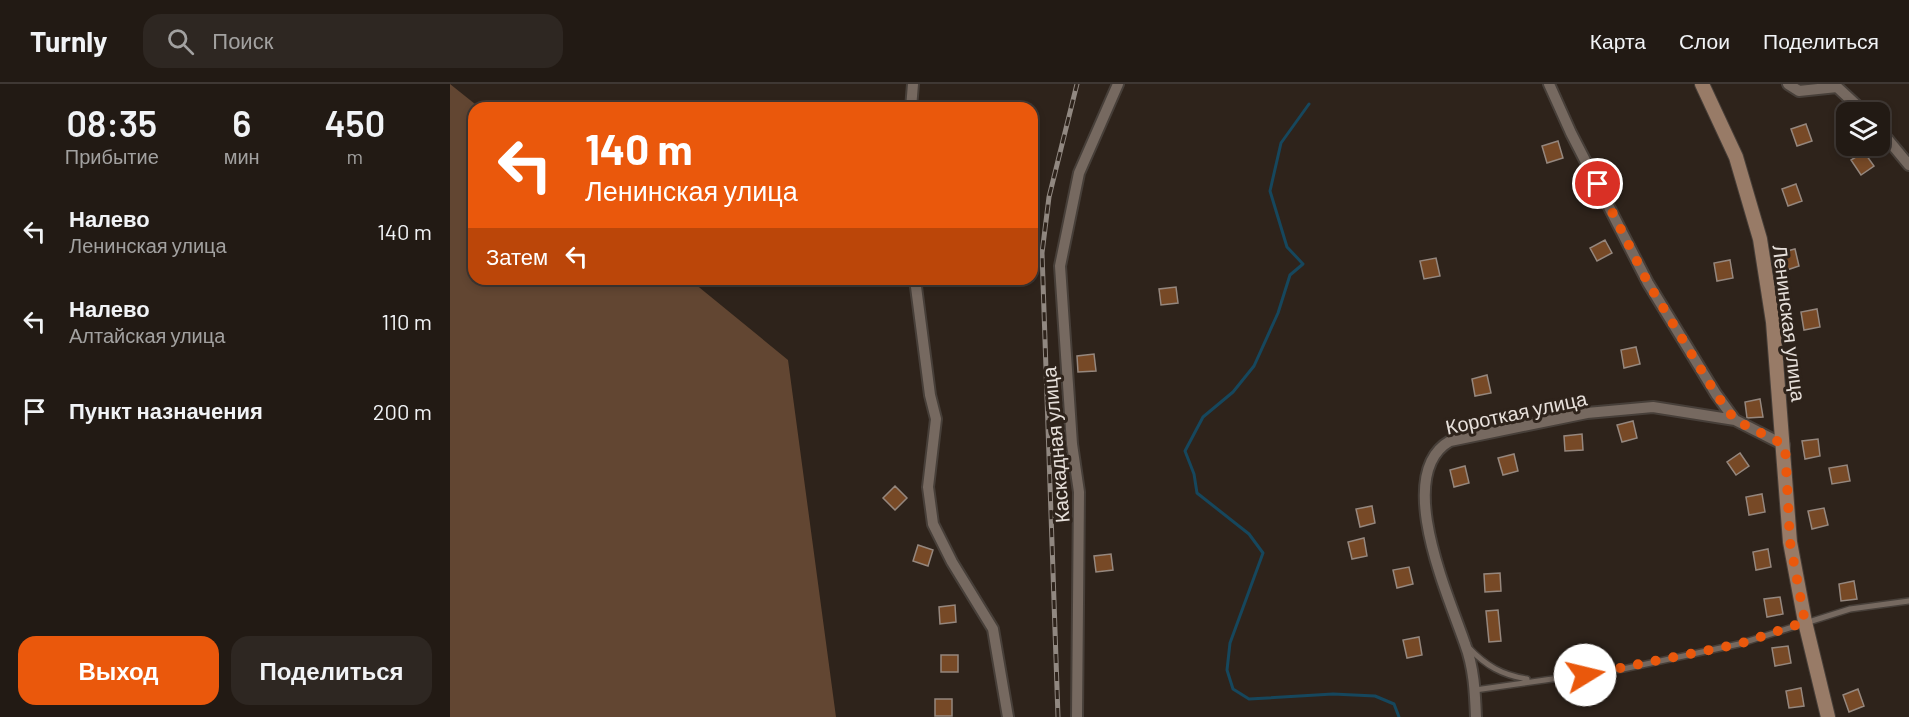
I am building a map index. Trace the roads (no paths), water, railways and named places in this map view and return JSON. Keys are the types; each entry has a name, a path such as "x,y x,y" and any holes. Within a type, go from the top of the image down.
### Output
{"street":[{"path":"912,102 913,84"},
{"name":"Каскадная улица","path":"1077,717 1079,492 1072,444 1060,266 1079,172 1118,84"},
{"path":"1549,84 1570,134 1648,283 1706,378 1735,420 1785,445"},
{"name":"Ленинская улица","path":"1702,84 1717,121 1736,157 1760,239 1773,322 1785,445 1790,542 1805,622 1828,717"},
{"path":"1788,84 1799,91 1837,87 1853,102"},
{"path":"1890,142 1909,165"},
{"path":"916,285 930,395 936,419 928,487 933,524 952,562 993,629 1008,717"},
{"name":"Короткая улица","path":"1476,717 1466,645 1450,608 1430,544 1426,495 1433,457 1440,447 1450,441 1587,413 1653,407 1735,420"}],"lane":[{"path":"1474,690 1635,666 1739,644 1850,609 1909,601"},
{"path":"1466,645 1485,665 1508,676 1532,680"}],"waterway":[{"path":"1309,104 1281,143 1270,191 1287,247 1303,264 1290,275 1278,313 1254,366 1233,392 1203,417 1185,451 1194,474 1197,493 1249,534 1263,553 1230,643 1227,670 1233,689 1249,699 1333,694 1375,696 1394,704 1399,717"}],"railway":[{"path":"1058,717 1042,253 1049,197 1077,84"}]}
